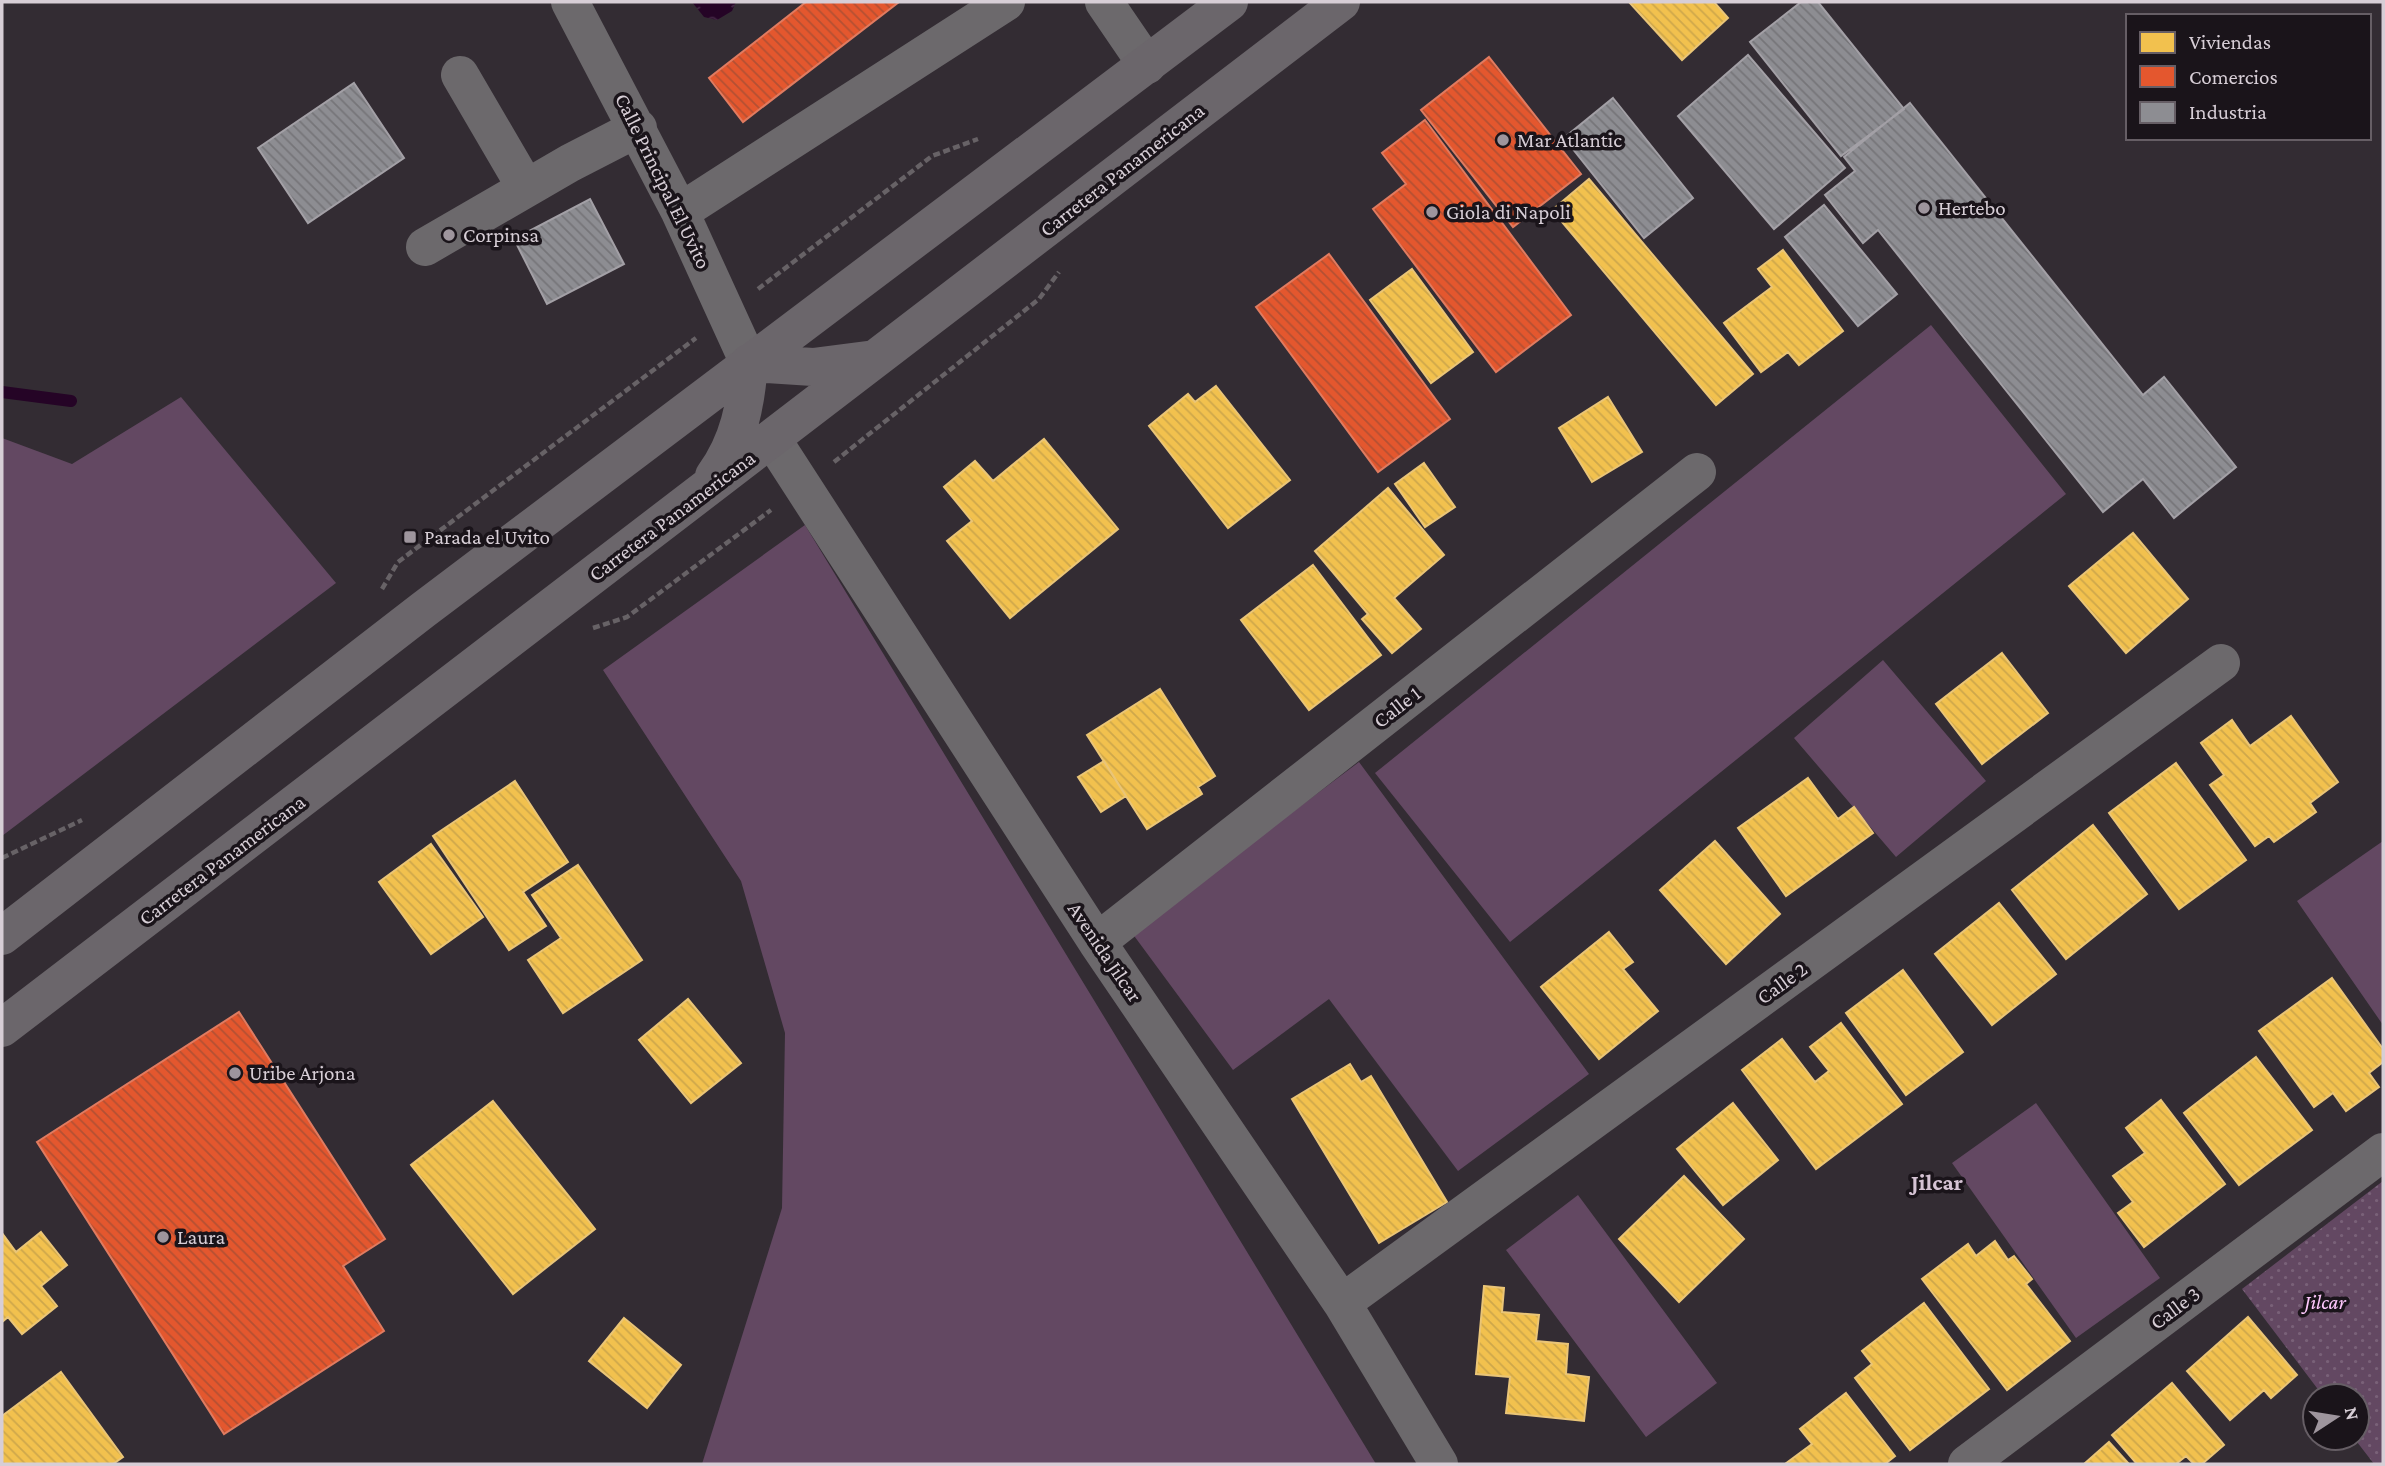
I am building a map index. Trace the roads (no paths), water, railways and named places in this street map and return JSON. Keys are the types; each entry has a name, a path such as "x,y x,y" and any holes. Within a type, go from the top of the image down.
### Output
{"highway":[{"path":"2,936 749,363 1229,2"},
{"name":"Carretera Panamericana","path":"2,1028 1341,2"},
{"path":"749,363 813,367 877,358"},
{"path":"702,493 723,465 738,433 747,398 749,363"}],"street":[{"name":"Calle Principal El Uvito","path":"570,2 680,212 749,363"},
{"path":"680,212 1006,2"},
{"path":"1104,2 1147,65"},
{"path":"460,75 526,188"},
{"path":"425,247 526,188 638,128"},
{"name":"Avenida Jilcar","path":"772,439 1097,942 1342,1303 1438,1464"},
{"name":"Calle 1","path":"1097,942 1697,472"},
{"name":"Calle 2","path":"1342,1303 2221,663"},
{"name":"Calle 3","path":"1966,1464 2383,1152"}],"water":[{"path":"692,2 736,2 732,11 717,20 704,17"}],"waterway":[{"path":"2,392 71,401"}],"place":[{"name":"Mar Atlantic","path":"1503,140"},
{"name":"Hertebo","path":"1924,208"},
{"name":"Giola di Napoli","path":"1432,212"},
{"name":"Corpinsa","path":"449,235"},
{"name":"Parada el Uvito","path":"410,537"},
{"name":"Uribe Arjona","path":"235,1073"},
{"name":"Laura","path":"163,1237"}],"district":[{"name":"Jilcar","path":"1937,1182"}]}
